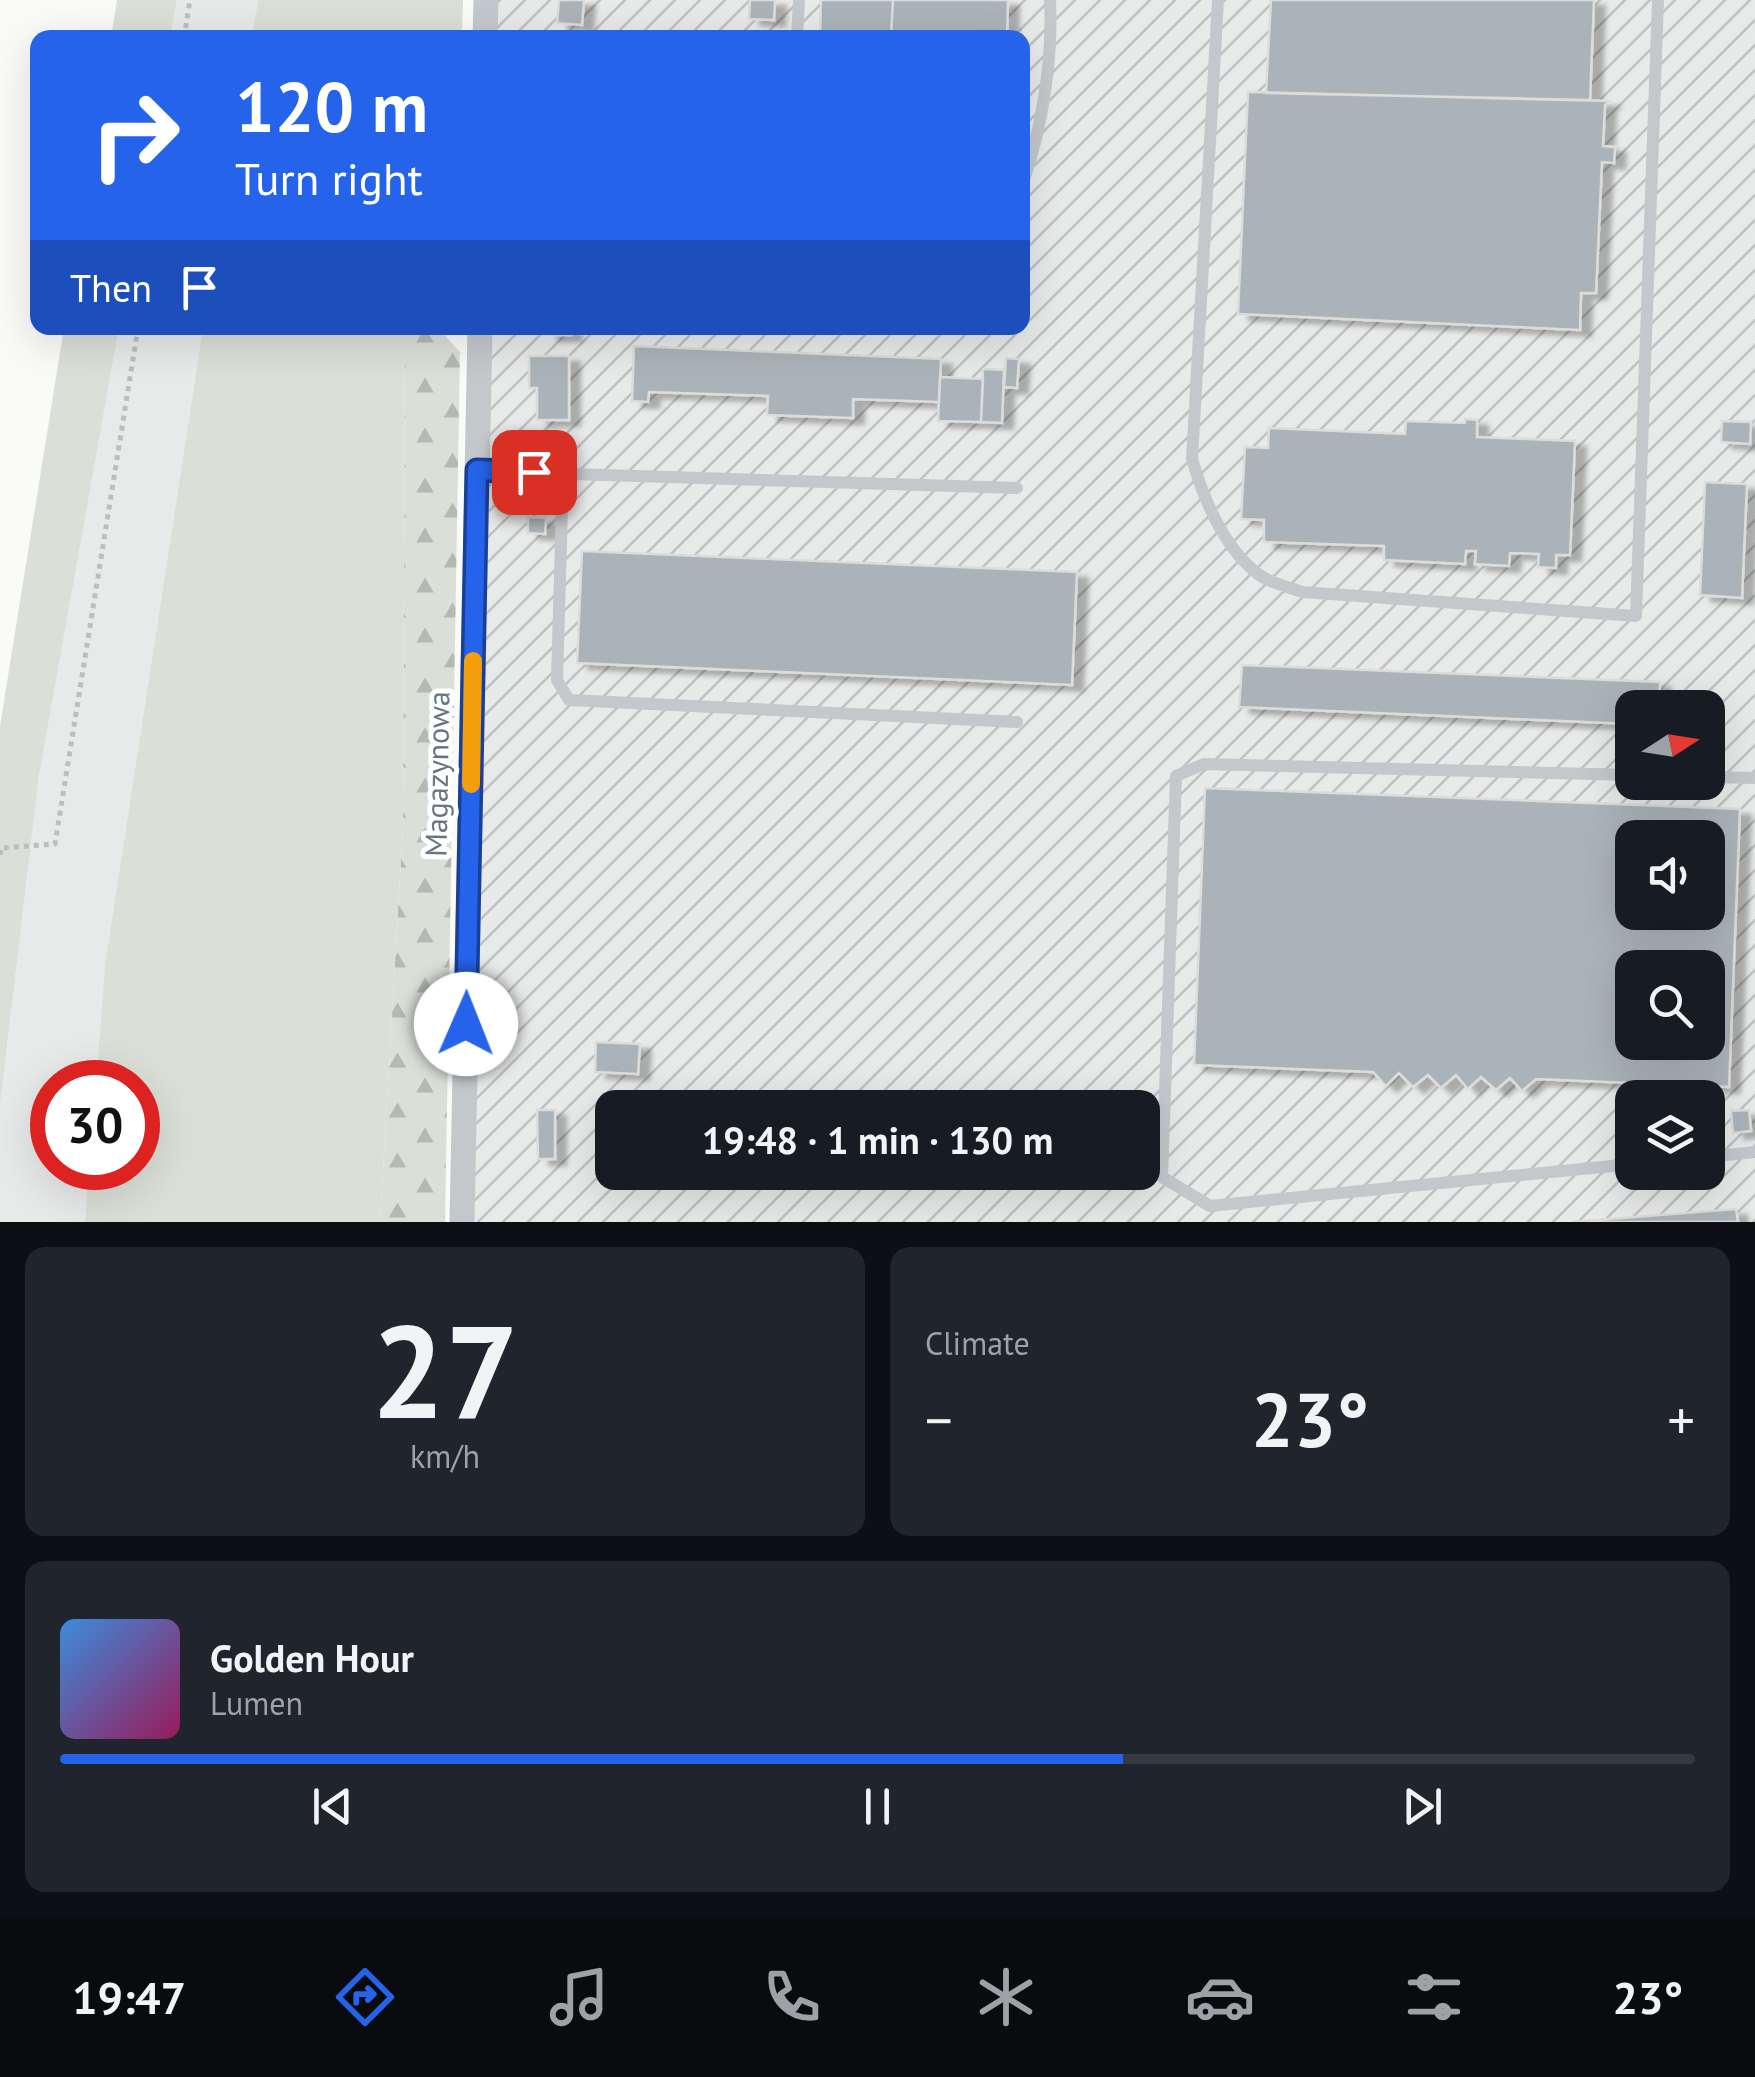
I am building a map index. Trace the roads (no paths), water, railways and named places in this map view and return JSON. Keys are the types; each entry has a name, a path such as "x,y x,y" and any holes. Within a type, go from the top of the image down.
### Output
{"street":[{"path":"486,0 486,30"},
{"name":"Magazynowa","path":"462,1222 480,335"}],"lane":[{"path":"797,30 799,0"},
{"path":"1030,155 1052,32 1050,0"},
{"path":"1218,0 1192,460 1205,503 1226,536 1259,576 1302,592 1636,616 1658,0"},
{"path":"477,470 1017,488"},
{"path":"563,474 556,680 569,700 1017,722"},
{"path":"1615,775 1204,764 1176,776 1162,1177 1210,1206 1615,1166"},
{"path":"1725,777 1755,778"},
{"path":"1725,1155 1755,1152"}]}
